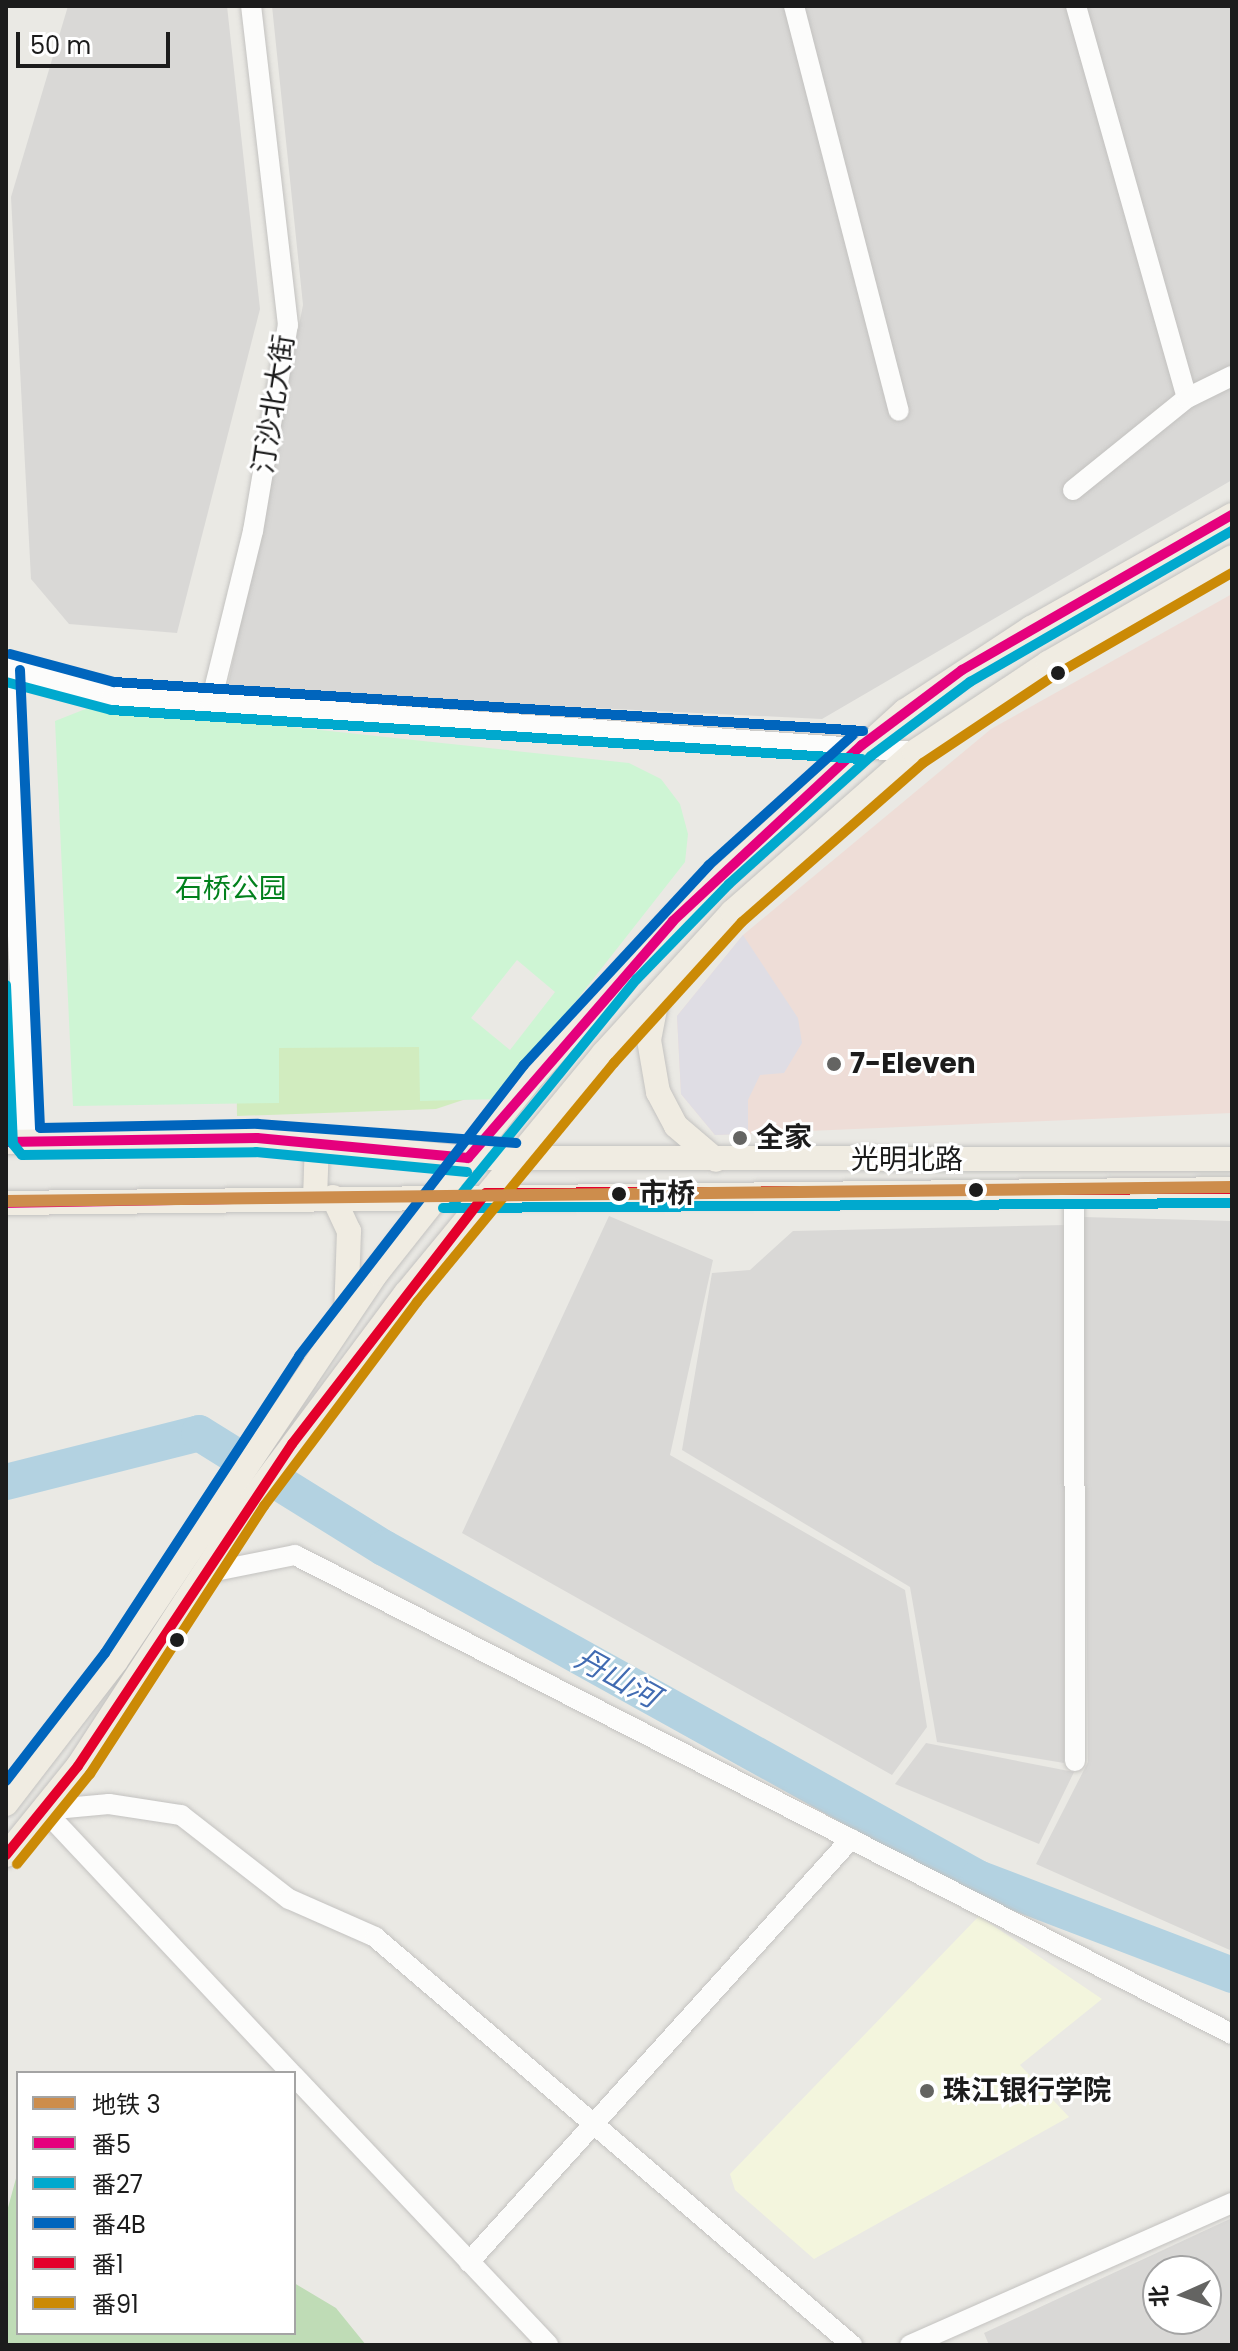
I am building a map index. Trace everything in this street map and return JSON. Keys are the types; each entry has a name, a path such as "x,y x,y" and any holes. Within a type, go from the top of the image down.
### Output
{"main road":[{"path":"6,1804 116,1661 232,1480 346,1316 468,1158 673,921 862,745 962,670 1232,515"},
{"path":"6,1855 44,1810 292,1444 515,1157 659,992 784,864 914,752 1048,663 1232,557"},
{"path":"659,992 649,1040 658,1092 676,1126 716,1160"},
{"name":"光明北路","path":"17,1142 317,1143 468,1158 1232,1159"},
{"path":"317,1143 324,1198 349,1231 346,1316"},
{"name":"光明北路","path":"6,1203 486,1193 1232,1189"}],"street":[{"name":"汀沙北大街","path":"211,702 253,531 288,325 251,6"},
{"path":"794,6 899,411"},
{"path":"1076,6 1187,398"},
{"path":"1073,490 1187,398 1232,376"},
{"path":"17,1142 6,670 112,696 862,745 914,752"},
{"path":"1074,1190 1075,1761"},
{"path":"205,1573 295,1555 1232,2034"},
{"path":"44,1810 109,1804 181,1815 289,1899 375,1937 852,2345"},
{"path":"44,1810 290,2071"},
{"path":"469,2262 851,1839"},
{"path":"296,2077 548,2345"},
{"path":"910,2345 1232,2203"}],"shaded area":[{"path":"68,6 227,6 260,309 177,633 69,624 31,579 11,197"},
{"path":"272,6 1232,6 1232,480 822,719 227,690 303,305"},
{"path":"1232,594 1232,1113 715,1135 681,1094 677,1016 743,935 991,729"},
{"path":"743,935 798,1018 802,1043 784,1073 760,1075 748,1100 748,1134 715,1135 681,1094 677,1016"},
{"path":"609,1216 713,1260 670,1455 905,1590 927,1727 892,1775 462,1533"},
{"path":"1083,1217 1232,1221 1232,1951 1036,1864 1088,1762"},
{"path":"1065,1225 1064,1763 937,1742 910,1587 682,1450 712,1273 750,1270 793,1231"},
{"path":"926,1743 1074,1772 1039,1844 895,1784"},
{"name":"珠江银行学院","path":"979,1916 1102,1999 1020,2065 1069,2117 814,2259 735,2190 730,2174"},
{"path":"1232,2218 1232,2345 989,2345 984,2333 1142,2260 1142,2335 1222,2335 1222,2255 1152,2255"}],"green space":[{"name":"石桥公园","path":"93,706 629,763 661,779 680,804 688,834 685,862 499,1099 420,1101 419,1047 279,1048 279,1103 73,1106 55,721","holes":["517,960 555,992 510,1050 471,1018"]},
{"path":"364,984 469,1098 436,1109 237,1116 236,1040"},
{"path":"16,2178 16,2335 296,2335 296,2284 336,2308 366,2345 6,2345 6,2215"}],"waterway":[{"name":"丹山河","path":"6,1482 199,1433 384,1548 978,1878 1232,1975"}],"metro line":[{"name":"3","path":"6,1201 1232,1187"}],"transit line":[{"name":"番5","path":"6,1142 257,1138 468,1158 673,921 862,745 962,670 1232,515"},
{"name":"番27","path":"454,1203 637,979 729,884 871,756 970,682 1232,531"},
{"name":"番91","path":"17,1864 90,1774 264,1506 417,1302 614,1063 742,922 923,763 1055,675 1232,573"},
{"name":"番4B","path":"10,654 114,682 863,731"},
{"name":"番4B","path":"20,670 40,1128 258,1124 516,1143"},
{"name":"番27","path":"6,682 111,710 861,759"},
{"name":"番4B","path":"6,1781 105,1653 299,1356 524,1065 709,865 853,735"},
{"name":"番27","path":"6,985 13,1144 22,1155 256,1152 467,1172"},
{"name":"番1","path":"6,1855 78,1766 292,1444 486,1193 1232,1189"},
{"name":"番5","path":"6,1203 388,1196"},
{"name":"番27","path":"443,1208 1232,1203"}],"place":[{"name":"7-Eleven","path":"834,1064"},
{"name":"全家","path":"740,1138"},
{"name":"市桥","path":"619,1194"},
{"name":"珠江银行学院","path":"927,2091"}]}
